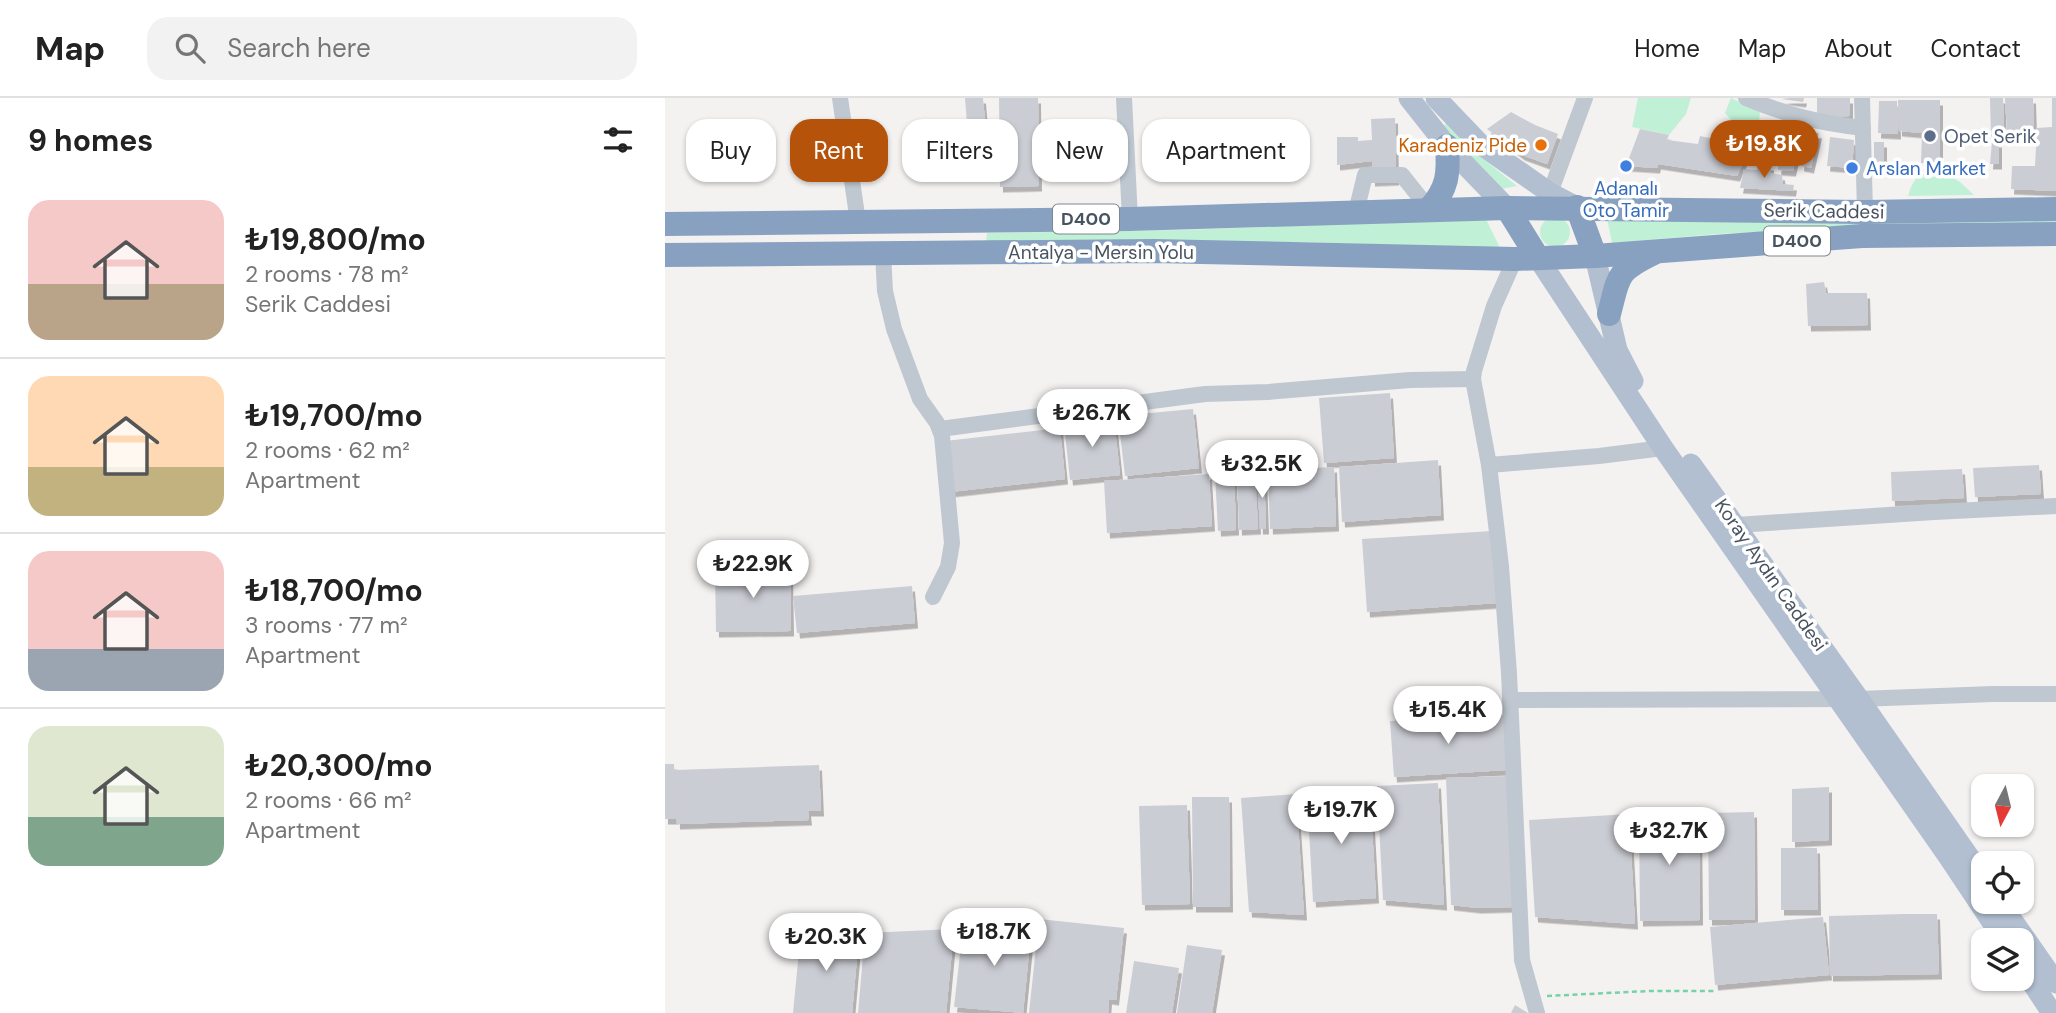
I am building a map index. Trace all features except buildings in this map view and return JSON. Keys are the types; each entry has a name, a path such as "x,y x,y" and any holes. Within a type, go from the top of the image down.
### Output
{"highway":[{"path":"1429,209 1442,194 1445,185 1447,146"},
{"path":"1577,207 1595,256"},
{"name":"Antalya - Mersin Yolu","path":"665,224 1130,219 1507,208"},
{"path":"1507,208 1527,258"},
{"name":"Serik Caddesi","path":"1507,208 1865,212 2056,209"},
{"name":"Serik Caddesi","path":"1527,258 1595,256 1862,236 2056,234"},
{"name":"Antalya - Mersin Yolu","path":"665,255 1154,251 1527,258"},
{"path":"1609,314 1620,275 1629,265 1657,251"}],"main road":[{"path":"1409,98 1447,146 1507,208"},
{"path":"1436,98 1480,144 1550,193 1577,207"},
{"name":"Koray Aydın Caddesi","path":"1595,256 1617,349 1657,419 1736,525 1971,860"},
{"path":"1527,258 1663,448 1996,928"},
{"path":"2008,914 2056,983"},
{"path":"2034,986 2052,1013"}],"street":[{"path":"840,98 858,222"},
{"path":"1124,98 1130,219"},
{"path":"1550,193 1585,98"},
{"path":"1862,98 1865,212"},
{"path":"1750,99 1802,119 1863,128"},
{"path":"1356,212 1365,175 1402,174 1429,209"},
{"path":"883,253 885,291 894,329 920,399 940,429 952,543 948,567 933,597"},
{"path":"1527,258 1494,306 1473,371 1473,379 1489,465 1501,566 1522,960 1538,1013"},
{"path":"940,429 1205,394 1268,392 1409,380 1473,379"},
{"path":"1489,465 1663,448"},
{"path":"1736,525 2056,506"},
{"path":"1510,700 1859,699 1993,694 2056,695"}],"path":[{"path":"1533,997 1649,991 1716,991"}],"green space":[{"path":"1638,98 1691,98 1686,114 1669,135 1632,127"},
{"path":"1731,98 1760,112 1757,140 1734,140 1737,126 1725,113"},
{"path":"1446,123 1471,149 1517,186 1501,189 1467,155 1444,126"},
{"path":"1928,173 1954,178 1974,195 1908,196 1917,178"},
{"path":"1555,217 1566,221 1570,232 1566,243 1555,247 1544,243 1540,232 1544,221"},
{"path":"1607,218 2056,218 2056,225 1881,226 1717,234 1612,243"},
{"path":"1486,219 1500,248 1302,242 986,242 987,233 1180,230"}],"place":[{"name":"Opet Serik","path":"1930,136"},
{"name":"Karadeniz Pide","path":"1541,145"},
{"name":"Adanalı Oto Tamir","path":"1626,166"},
{"name":"Arslan Market","path":"1852,168"}]}
